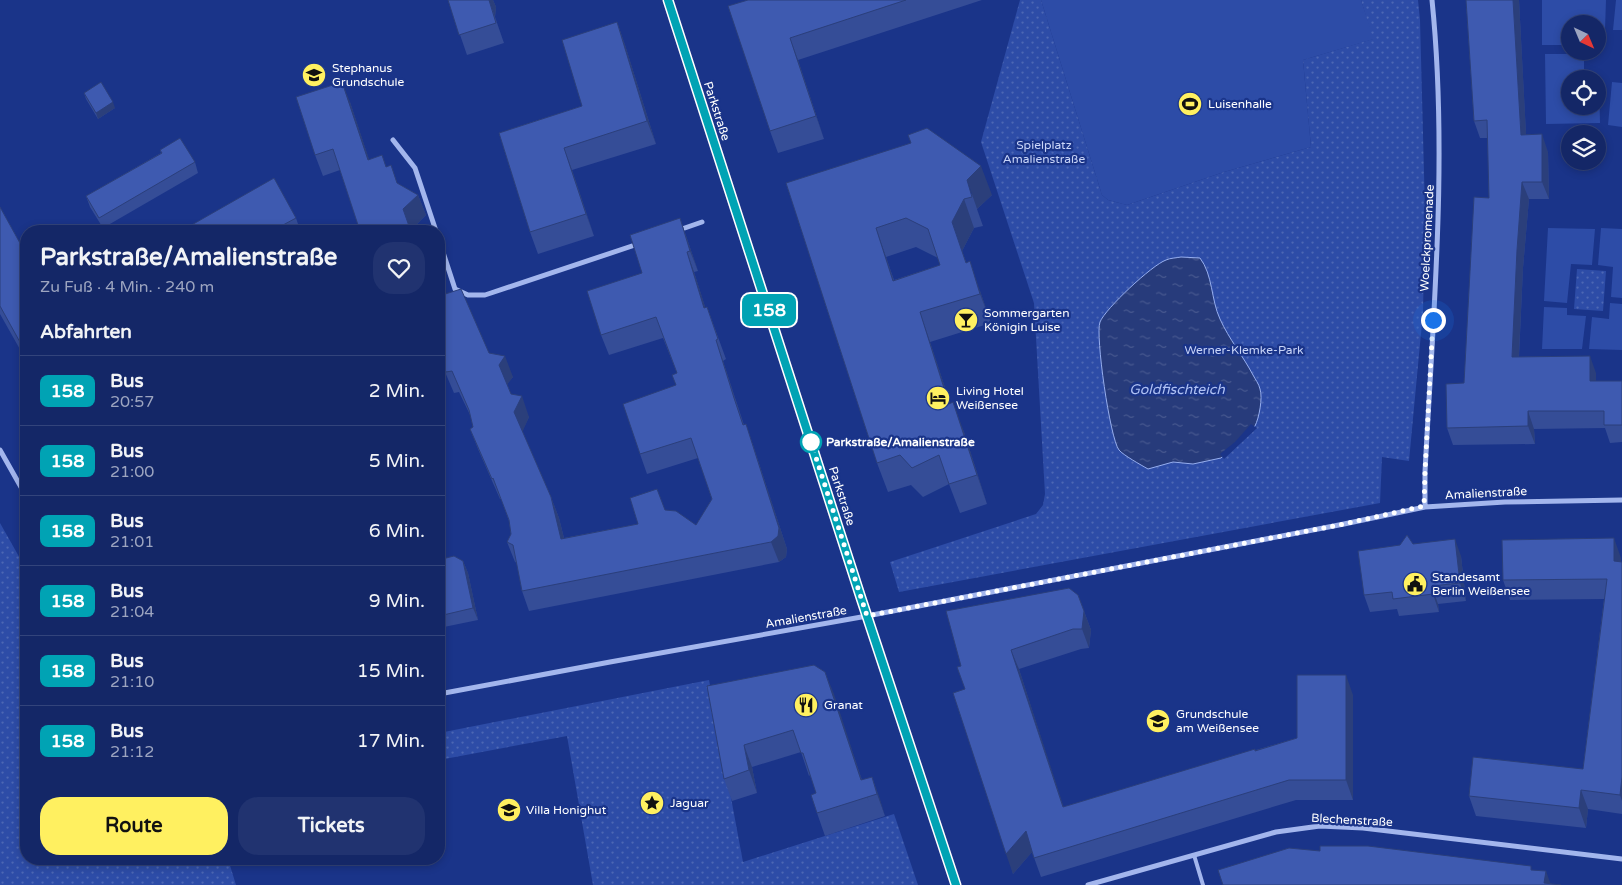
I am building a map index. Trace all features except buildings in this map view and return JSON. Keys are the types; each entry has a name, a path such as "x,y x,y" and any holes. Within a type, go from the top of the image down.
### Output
{"street":[{"name":"Parkstraße","path":"668,0 956,885"},
{"name":"Woelckpromenade","path":"1424,506 1439,206 1440,143 1432,0"},
{"path":"393,140 415,168 434,225"},
{"path":"674,231 702,222"},
{"path":"445,258 455,289 468,295 485,295 645,241"},
{"path":"0,450 20,485"},
{"name":"Amalienstraße","path":"445,693 867,616 1335,526 1424,506 1505,502 1622,500"},
{"name":"Blechenstraße","path":"1088,885 1276,832 1320,826 1363,828 1622,858"}],"lane":[{"path":"1194,855 1203,885"}],"green space":[{"name":"Werner-Klemke-Park","path":"1020,0 1041,0 1102,195 1108,200 1127,205 1224,172 1311,147 1303,60 1373,39 1361,0 1418,0 1425,211 1423,312 1409,461 1382,457 1380,503 899,592 890,562 1036,514 1043,505 1045,494 1034,303 981,142"},
{"name":"Luisenhalle","path":"1041,0 1361,0 1374,39 1303,60 1311,147 1224,172 1127,205 1108,200 1102,195"},
{"path":"1542,0 1606,0 1606,15 1561,15 1561,45 1542,45"},
{"path":"1616,0 1622,0 1622,30 1613,30"},
{"path":"1545,54 1561,54 1561,60 1584,60 1584,70 1561,70 1561,115 1600,115 1600,123 1546,124"},
{"path":"1612,82 1622,83 1622,127 1608,125"},
{"path":"1548,228 1595,229 1592,265 1571,264 1567,303 1544,301"},
{"path":"1601,228 1622,229 1622,298 1611,297 1613,267 1598,265"},
{"path":"1577,269 1606,271 1603,311 1574,309"},
{"path":"1610,303 1622,304 1622,350 1589,349 1592,317 1609,319"},
{"path":"1544,307 1567,308 1567,315 1586,316 1582,349 1542,349"},
{"path":"0,523 20,558 20,865 230,865 236,885 0,885"},
{"path":"709,680 743,862 894,814 918,885 593,885 567,736 445,759 445,732"}],"water":[{"name":"Goldfischteich","path":"1181,257 1200,258 1204,265 1220,319 1259,387 1261,393 1260,408 1255,426 1221,458 1193,464 1173,462 1148,469 1121,452 1115,442 1101,365 1100,322 1119,298 1140,278 1166,260"}],"pier":[{"path":"1251,424 1257,428 1224,459 1220,454 1235,442"}],"bus line":[{"name":"158","path":"668,0 861,598 956,885"}],"place":[{"name":"Stephanus Grundschule","path":"314,75"},
{"name":"Luisenhalle","path":"1190,104"},
{"name":"Sommergarten Königin Luise","path":"966,320"},
{"name":"Living Hotel Weißensee","path":"938,398"},
{"name":"Parkstraße/Amalienstraße","path":"811,442"},
{"name":"Standesamt Berlin Weißensee","path":"1415,584"},
{"name":"Granat","path":"806,705"},
{"name":"Grundschule am Weißensee","path":"1158,721"},
{"name":"Jaguar","path":"652,803"},
{"name":"Villa Honighut","path":"509,810"}],"route":[{"path":"811,442 867,616 1395,514 1424,506 1433,320"}],"park label":[{"name":"Spielplatz Amalienstraße","path":"1044,152"}]}
